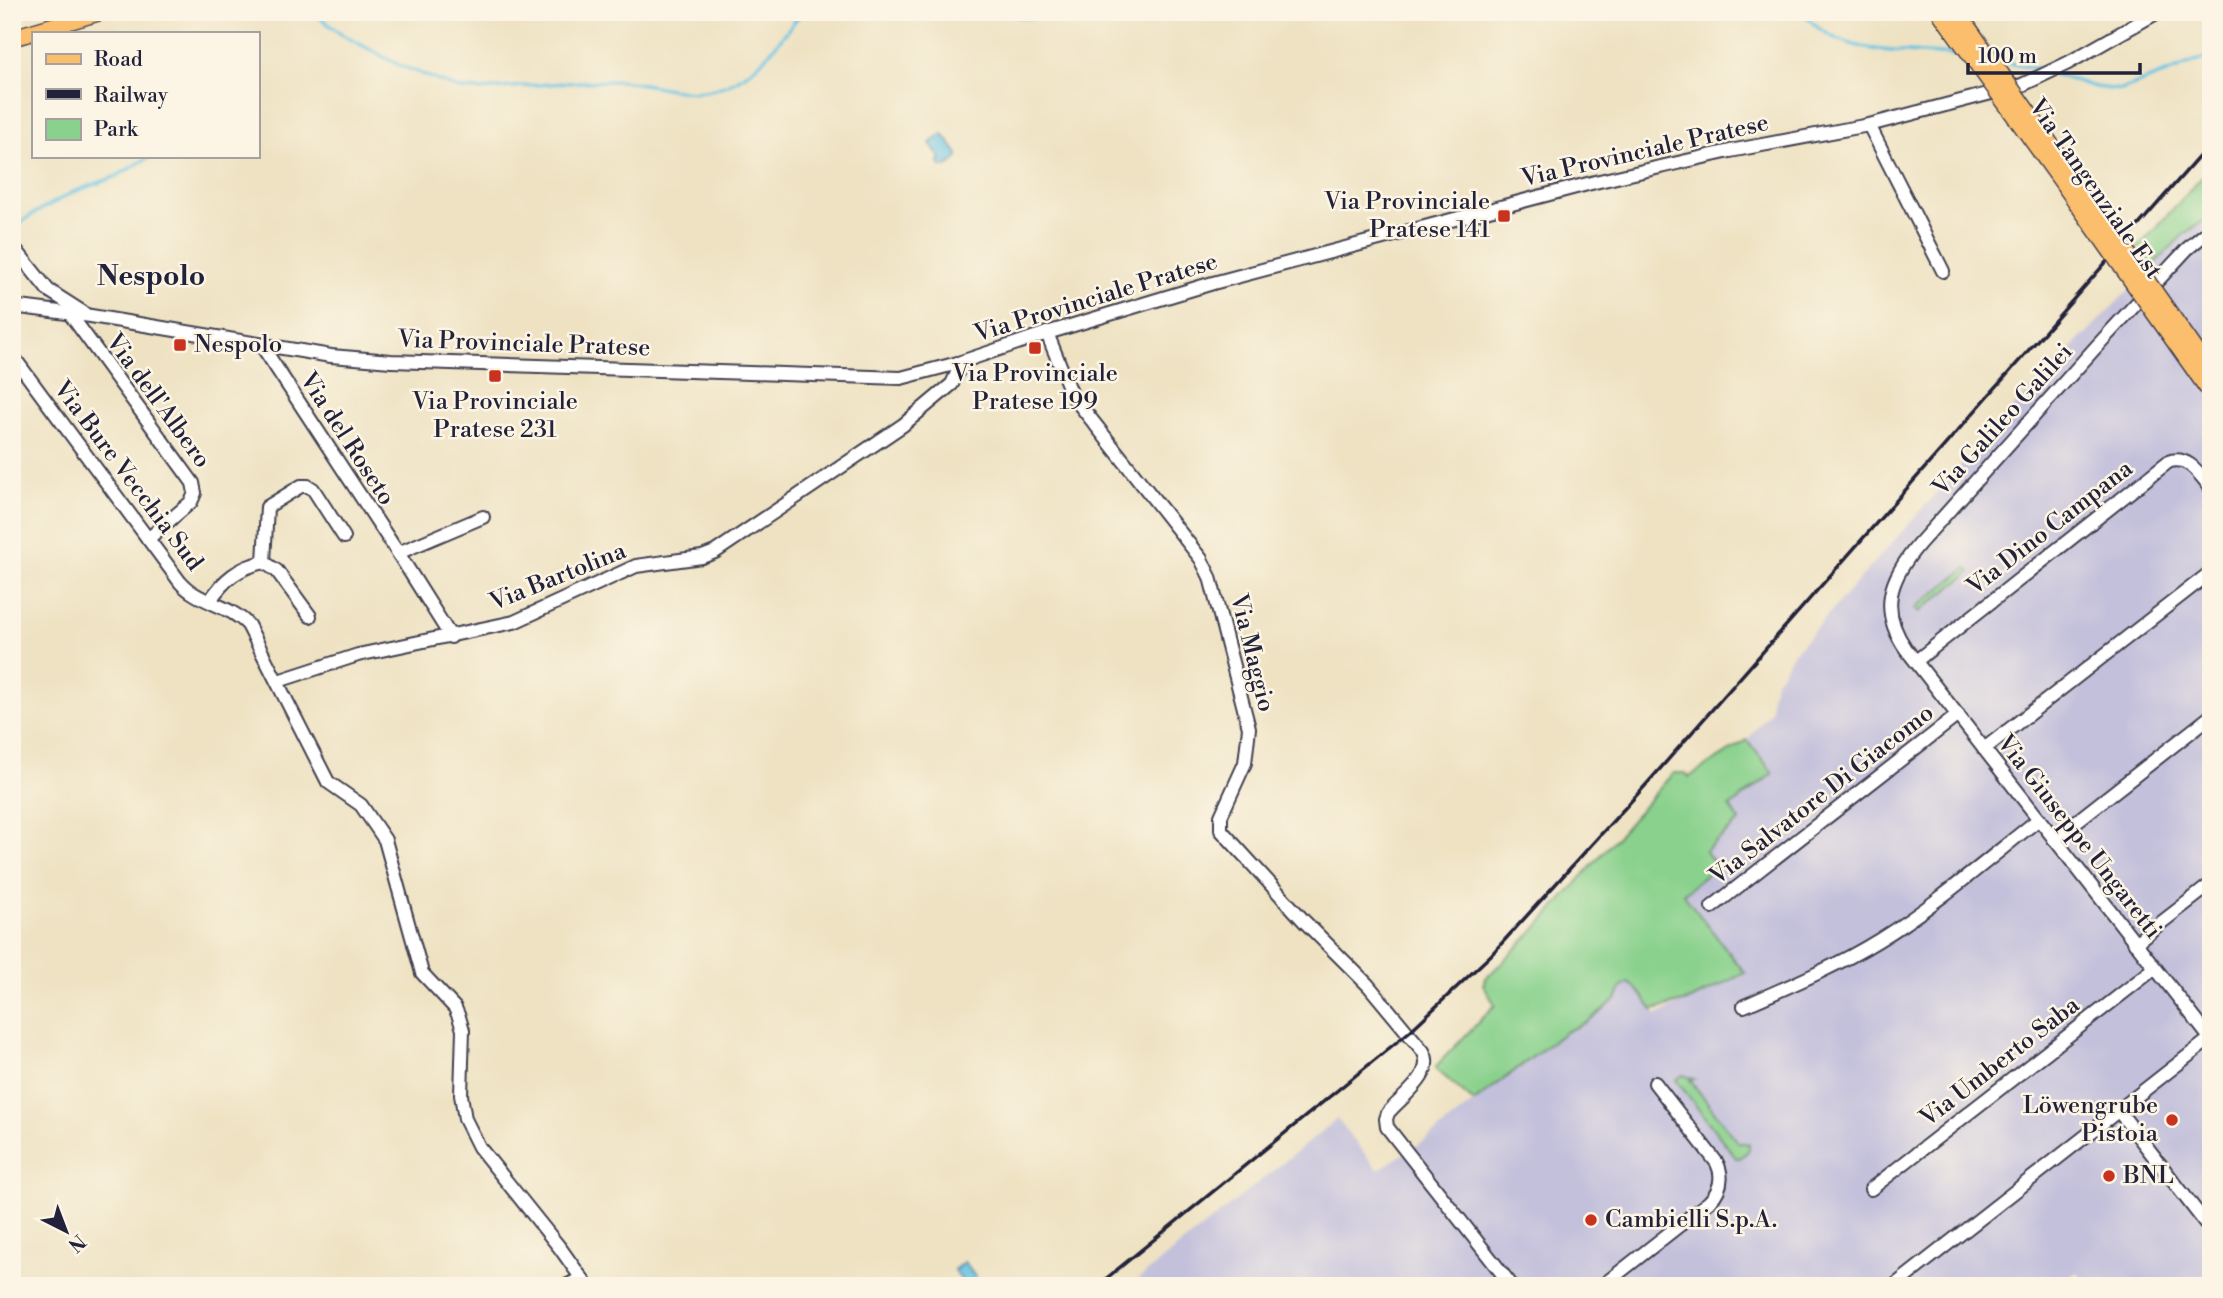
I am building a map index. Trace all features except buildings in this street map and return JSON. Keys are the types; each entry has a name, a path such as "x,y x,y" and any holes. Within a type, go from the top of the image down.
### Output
{"main road":[{"path":"32,32 100,12"},
{"name":"Via Tangenziale Est","path":"1940,12 2211,393"},
{"name":"Via Tangenziale Est","path":"1957,12 2211,372"},
{"path":"12,38 32,32"}],"street":[{"name":"Via Provinciale Pratese","path":"12,306 91,316 262,346 391,361 884,379 910,376 1213,283 1595,182 1730,150 1870,125 1970,100 2039,79 2158,12"},
{"path":"1870,125 1943,271"},
{"name":"Via Galileo Galilei","path":"1916,661 1897,635 1891,611 1892,585 1900,566 2045,402 2187,249 2211,229"},
{"path":"12,245 48,290 91,316"},
{"name":"Via dell'Albero","path":"70,314 193,483 195,493 191,502 148,538"},
{"name":"Via Maggio","path":"1047,333 1072,395 1201,559 1210,577 1249,728 1245,762 1222,816 1221,830 1295,912 1383,1002 1426,1056 1423,1074 1392,1108 1386,1119 1387,1127 1511,1286"},
{"name":"Via del Roseto","path":"262,346 451,637"},
{"name":"Via Bure Vecchia Sud","path":"12,355 183,586 236,613 248,625 328,782 362,805 385,840 422,973 455,1008 463,1030 461,1095 465,1119 479,1147 584,1282"},
{"name":"Via Bartolina","path":"278,681 341,659 514,622 636,566 702,557 715,552 903,425 947,389 955,379 958,363"},
{"name":"Via Dino Campana","path":"1916,661 2168,461 2176,459 2190,464 2211,488"},
{"path":"264,562 267,507 301,486 308,486 318,495 344,537"},
{"path":"398,553 483,517"},
{"path":"210,601 230,577 249,565 264,562 277,572 310,616"},
{"path":"1984,749 2211,572"},
{"name":"Via Giuseppe Ungaretti","path":"1916,661 2210,1038"},
{"name":"Via Salvatore Di Giacomo","path":"1713,907 1958,716"},
{"path":"2054,839 2211,716"},
{"path":"1744,1006 1813,975 1881,939 1944,894 2039,819"},
{"path":"2136,943 2211,884"},
{"name":"Via Umberto Saba","path":"1871,1189 2155,968"},
{"path":"1894,1286 2210,1038"},
{"path":"1602,1286 1709,1202 1720,1186 1721,1174 1717,1163 1656,1083"},
{"path":"2118,1110 2211,1230"},
{"path":"566,1286 584,1282"}],"shaded area":[{"path":"2211,216 2211,1286 2089,1286 2077,1272 2058,1286 1130,1286 1337,1119 1378,1170 1427,1139 1629,980 1657,1015 1745,973 1682,894 1716,866 1705,851 1740,822 1730,807 1773,773 1747,740 1771,711 1771,696 1777,679 1793,654 2004,417 2183,235"}],"green space":[{"path":"2211,167 2211,216 2183,235 2146,272 2133,253"},
{"path":"1967,568 1971,572 1919,612 1915,608"},
{"path":"1747,740 1773,773 1730,807 1740,821 1705,851 1717,866 1683,894 1745,973 1691,1000 1653,1010 1635,987 1628,983 1621,988 1616,999 1587,1022 1565,1032 1474,1102 1437,1070 1436,1066 1495,1005 1483,984 1486,978 1538,927 1673,773 1684,773 1689,777"},
{"path":"1683,1075 1694,1079 1690,1080 1738,1142 1749,1144 1749,1150 1740,1158 1736,1158 1676,1080"}],"water":[{"path":"943,134 958,154 957,159 946,167 942,167 938,162 941,159 930,143"},
{"path":"964,1262 982,1286 966,1286 954,1270"}],"waterway":[{"path":"313,12 341,34 397,64 459,89 615,81 689,92 719,88 745,75 772,50 802,12"},
{"path":"1004,12 1030,18 1057,12"},
{"path":"1803,12 1818,27 1835,38 1855,45 1899,52 1964,56"},
{"path":"2053,74 2095,87 2121,90 2211,56"},
{"path":"1999,61 2043,70"},
{"path":"12,229 73,192 115,177 148,158"}],"railway":[{"path":"1097,1286 1409,1032 1491,955 1644,787 2211,143"}],"place":[{"name":"Via Provinciale Pratese 141","path":"1504,216"},
{"name":"Nespolo","path":"180,345"},
{"name":"Via Provinciale Pratese 199","path":"1035,348"},
{"name":"Via Provinciale Pratese 231","path":"495,376"},
{"name":"Löwengrube Pistoia","path":"2172,1120"},
{"name":"BNL","path":"2109,1176"},
{"name":"Cambielli S.p.A.","path":"1591,1220"}],"district":[{"name":"Nespolo","path":"151,276"}]}
